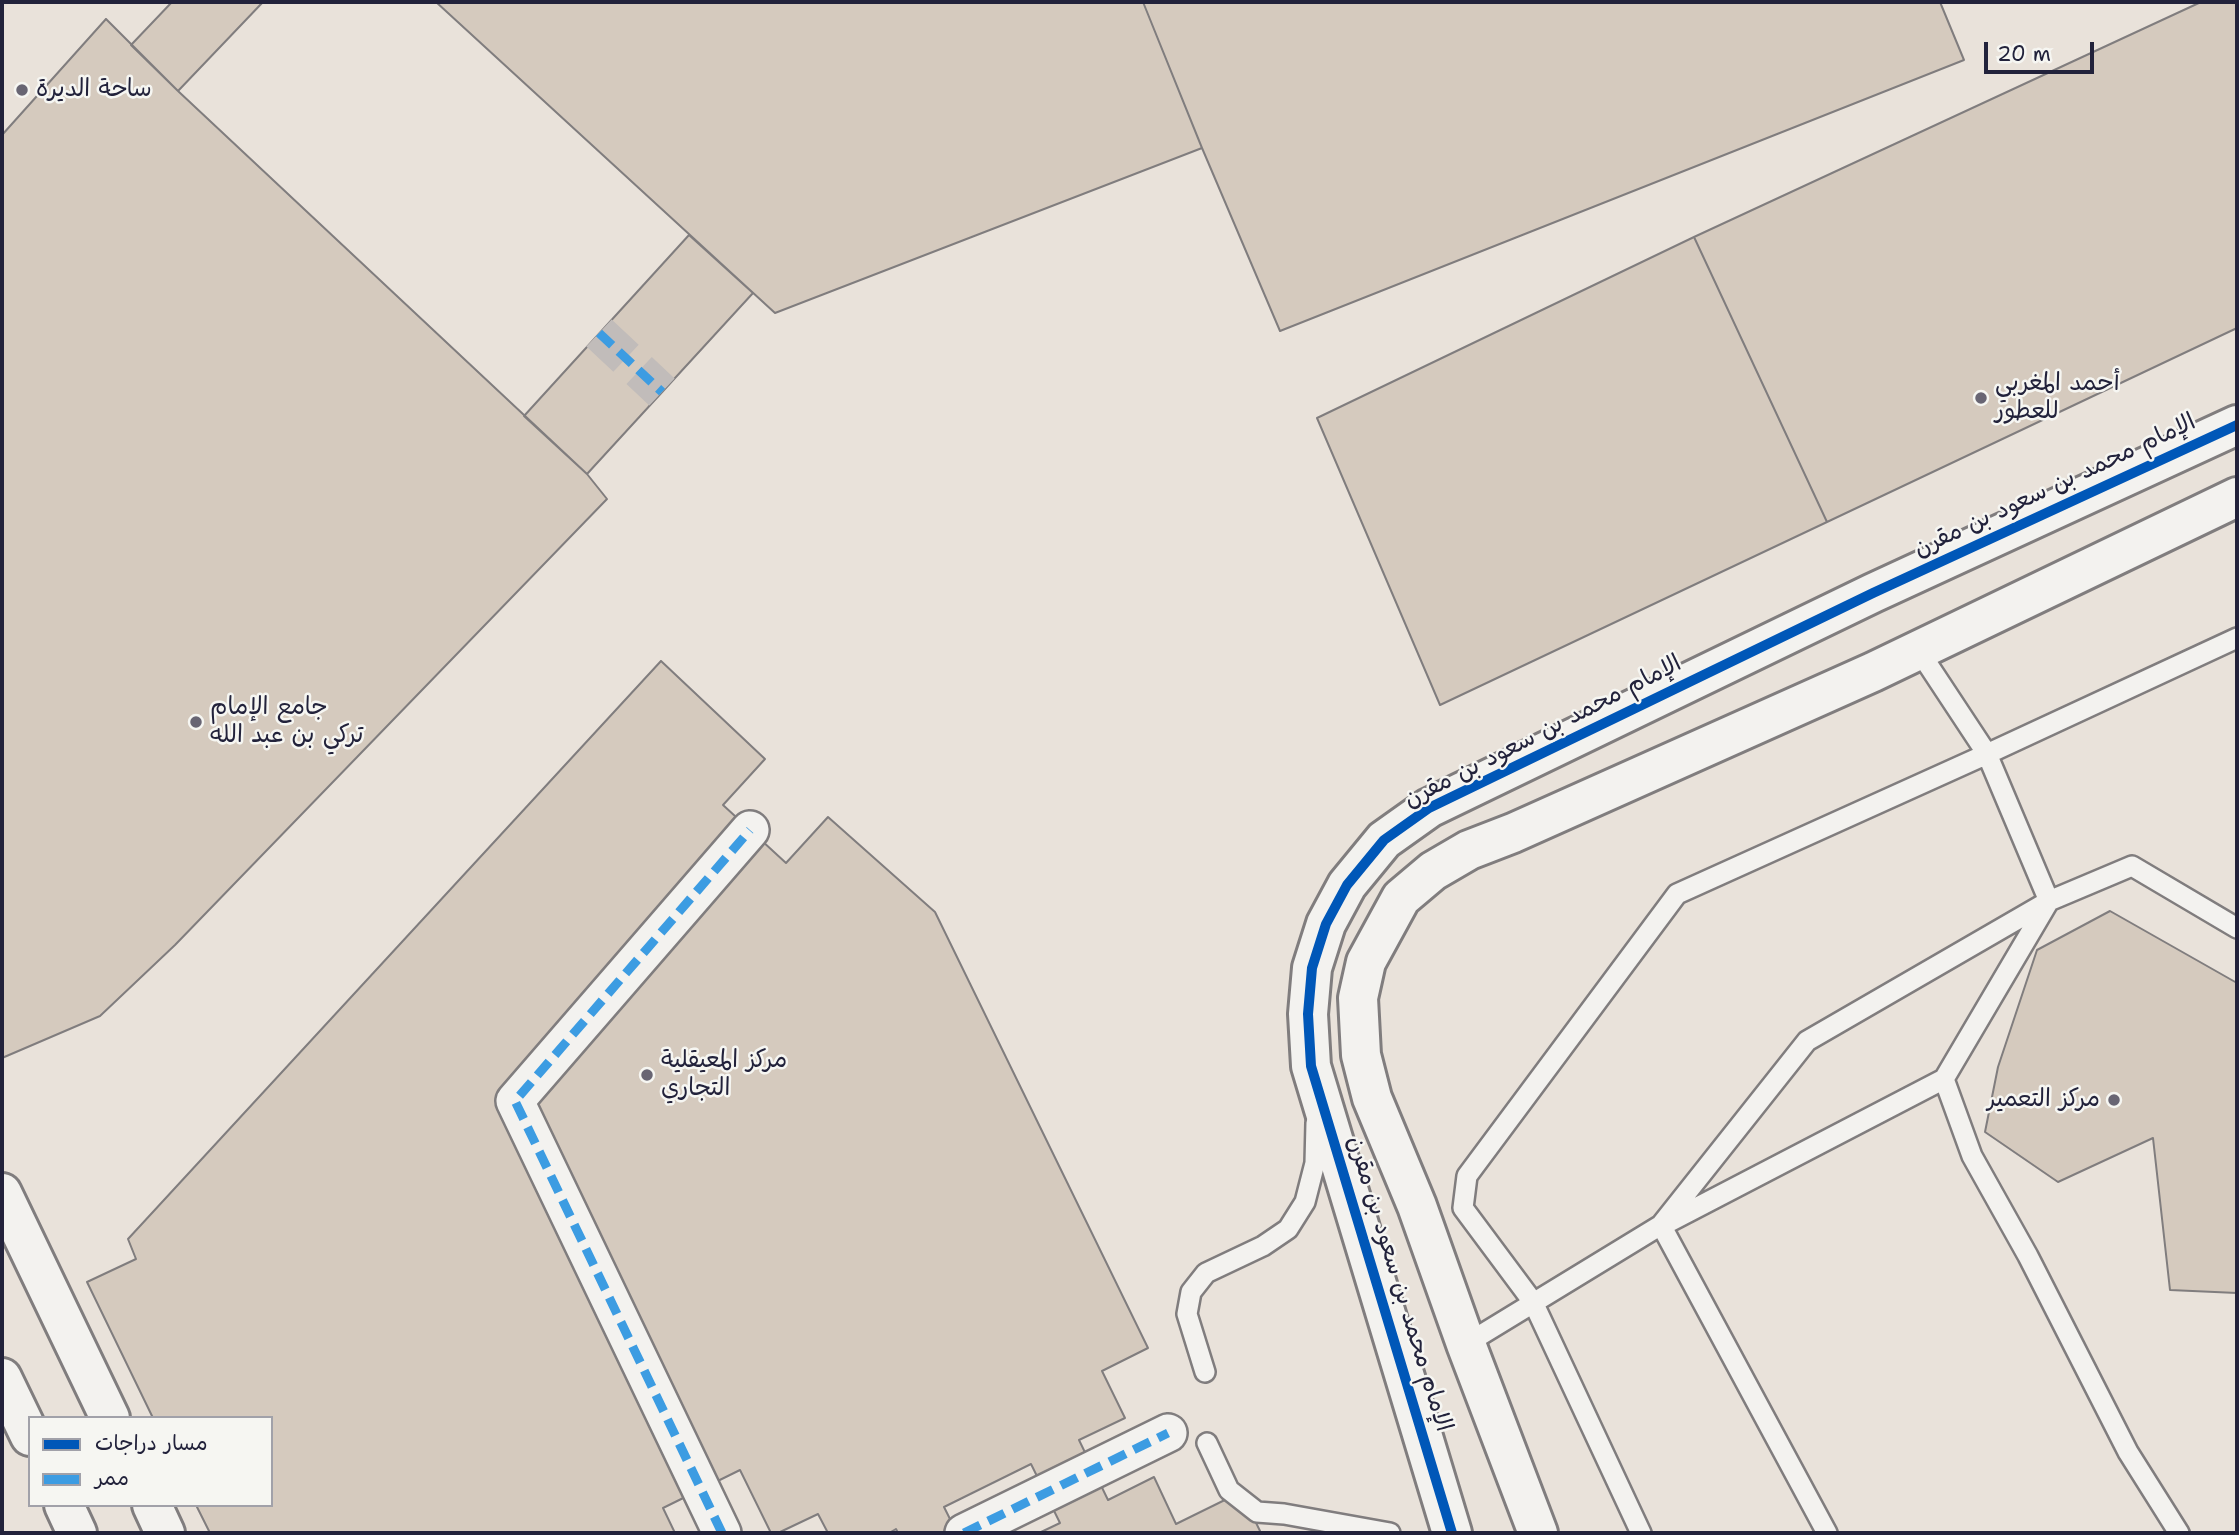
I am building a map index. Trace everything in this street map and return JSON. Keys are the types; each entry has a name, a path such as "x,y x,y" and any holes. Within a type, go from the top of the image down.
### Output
{"street":[{"name":"الإمام محمد بن سعود بن مقرن","path":"1452,1533 1311,1066 1308,1014 1312,968 1326,923 1347,885 1384,840 1429,808 1873,593 2237,425"},
{"name":"الإمام محمد بن سعود بن مقرن","path":"1538,1533 1417,1206 1372,1098 1361,1055 1358,998 1366,962 1401,898 1433,871 1469,850 1514,833 1919,651 2237,497"},
{"path":"722,1533 515,1101 750,831"},
{"path":"2,1194 109,1416"},
{"path":"2,1378 28,1432"},
{"path":"964,1533 1168,1433"},
{"path":"65,1507 77,1533"},
{"path":"153,1507 165,1533"}],"lane":[{"path":"1641,1533 1533,1302 1463,1208 1467,1175 1677,894 2237,638"},
{"path":"1919,651 1987,754 2049,901"},
{"path":"1661,1225 1807,1041 2049,901 2132,866 2237,928"},
{"path":"1466,1344 1661,1225 1944,1079 2049,901"},
{"path":"1205,1372 1187,1314 1191,1292 1206,1273 1263,1245 1288,1229 1305,1202 1315,1163 1317,1130 1311,1066"},
{"path":"1944,1079 1972,1156 2028,1256 2128,1452 2179,1533"},
{"path":"1661,1225 1827,1533"},
{"path":"1207,1443 1229,1490 1257,1512 1284,1514 1390,1533"}],"building":[{"path":"172,2 263,2 178,91 131,45"},
{"path":"436,2 1143,2 1202,148 775,313"},
{"path":"1143,2 1940,2 1964,60 1280,331"},
{"path":"2201,2 2237,2 2237,328 1827,522 1694,237"},
{"name":"جامع الإمام تركي بن عبد الله","path":"106,19 178,91 587,474 607,499 175,945 100,1016 2,1058 2,135"},
{"path":"689,235 753,293 587,474 524,416"},
{"path":"1694,237 1827,522 1440,705 1317,418"},
{"name":"مركز المعيقلية التجاري","path":"661,661 765,759 723,805 786,863 828,817 935,912 1148,1348 1102,1371 1125,1418 1079,1440 1108,1500 1154,1477 1176,1524 1241,1492 1261,1533 1039,1533 1060,1523 1031,1464 944,1507 957,1533 898,1533 896,1529 889,1533 828,1533 818,1514 778,1533 771,1533 740,1470 663,1508 675,1533 210,1533 197,1507 273,1507 273,1416 152,1416 87,1282 136,1259 128,1239"},
{"name":"مركز التعمير","path":"2110,911 2237,983 2237,1293 2170,1290 2153,1138 2058,1182 1985,1132 1998,1067 2037,950"}],"tunnel":[{"path":"599,333 662,392"}],"marked path":[{"path":"599,333 662,392"},
{"path":"722,1533 515,1101 750,830"},
{"path":"964,1533 1168,1433"}],"cycle path":[{"path":"1452,1533 1311,1066 1308,1014 1312,968 1326,924 1347,885 1384,840 1429,808 1873,593 2237,425"}],"place":[{"name":"ساحة الديرة","path":"22,90"},
{"name":"أحمد المغربي للعطور","path":"1981,398"},
{"name":"جامع الإمام تركي بن عبد الله","path":"196,722"},
{"name":"مركز المعيقلية التجاري","path":"647,1075"},
{"name":"مركز التعمير","path":"2114,1100"}]}
